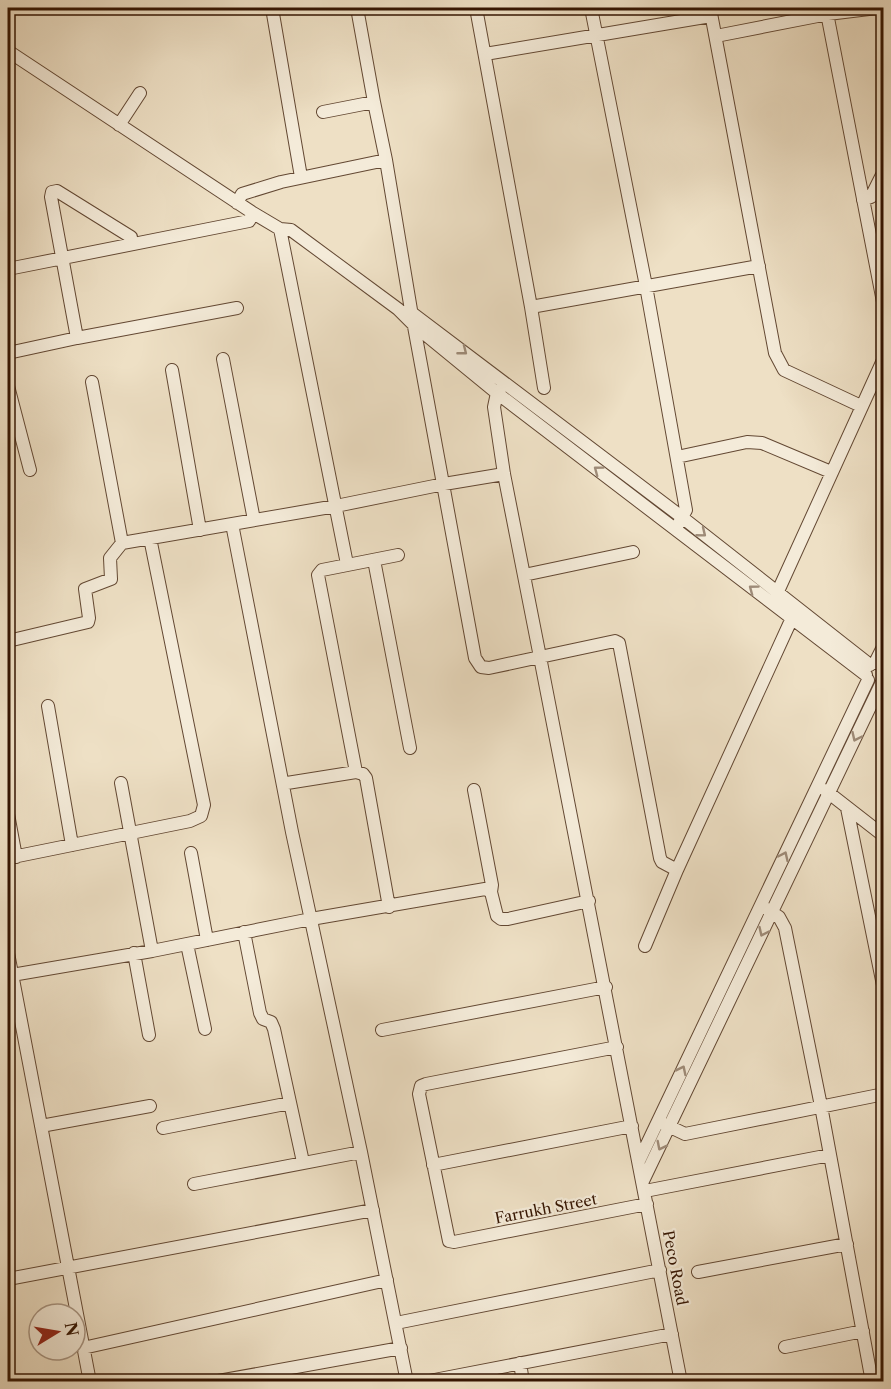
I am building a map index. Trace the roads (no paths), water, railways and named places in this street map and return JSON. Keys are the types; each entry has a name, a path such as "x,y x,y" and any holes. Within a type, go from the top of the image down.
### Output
{"street":[{"path":"272,8 301,177"},
{"path":"357,8 386,160 404,310 414,325 683,518 775,599 792,618 873,670"},
{"path":"476,8 544,388"},
{"path":"591,8 646,286 687,510 675,529"},
{"path":"716,36 827,11 877,8"},
{"path":"827,11 884,307"},
{"path":"485,54 597,36 710,12 775,353 784,370 861,406"},
{"path":"8,51 237,203 280,229 291,230 404,310 675,529 873,670 874,684 882,683"},
{"path":"119,125 140,93"},
{"path":"323,112 374,102"},
{"path":"237,203 242,194 301,177 386,160"},
{"path":"863,200 872,196 884,171"},
{"path":"77,338 51,197 52,192 57,191 131,237 131,243"},
{"path":"8,269 249,221 253,213"},
{"path":"280,229 347,564"},
{"path":"531,307 759,266"},
{"path":"8,353 237,308"},
{"path":"414,325 476,658 481,667 489,668 615,641 619,643 660,858 662,862 677,870"},
{"path":"775,599 884,358"},
{"path":"223,359 254,520"},
{"path":"172,370 200,530"},
{"path":"92,382 122,543"},
{"path":"8,386 30,470"},
{"name":"Peco Road","path":"500,388 494,407 504,474 606,987 681,1382"},
{"path":"677,457 747,442 762,443 831,472"},
{"path":"8,641 88,622 85,589 111,579 110,558 122,543 336,506 444,483 504,474"},
{"path":"232,524 292,832 361,1152 407,1382"},
{"path":"8,814 12,857 190,821 201,816 204,804 150,538"},
{"path":"524,575 633,552"},
{"path":"356,772 318,575 322,570 398,555"},
{"path":"374,560 410,748"},
{"path":"645,946 677,870 792,618"},
{"path":"639,1161 884,645"},
{"path":"645,1192 671,1127 882,683"},
{"path":"48,706 72,845"},
{"path":"287,783 356,772 363,774 366,778 389,907"},
{"path":"121,783 152,951"},
{"path":"818,785 884,836"},
{"path":"474,790 497,916 501,919 589,901"},
{"path":"847,808 884,990"},
{"path":"191,853 207,940"},
{"path":"12,975 152,951 311,919 485,890 491,892"},
{"path":"761,906 773,912 785,928 821,1106 872,1382"},
{"path":"244,932 260,1013 262,1018 271,1022 274,1029 303,1162"},
{"path":"187,944 205,1029"},
{"path":"8,953 74,1302"},
{"path":"134,953 149,1035"},
{"path":"382,1030 606,987"},
{"path":"617,1047 421,1086 419,1094 433,1165 632,1126"},
{"path":"658,1121 685,1134 884,1094"},
{"path":"163,1128 290,1103"},
{"path":"41,1126 150,1106"},
{"path":"194,1184 361,1152"},
{"name":"Farrukh Street","path":"433,1165 447,1238 454,1242 645,1192 830,1155"},
{"path":"8,1278 373,1210"},
{"path":"698,1272 847,1244"},
{"path":"396,1323 660,1270"},
{"path":"87,1347 387,1280"},
{"path":"785,1347 863,1331"},
{"path":"424,1382 672,1334"},
{"path":"213,1382 401,1348"},
{"path":"86,1362 90,1382"},
{"path":"520,1363 524,1382"}]}
